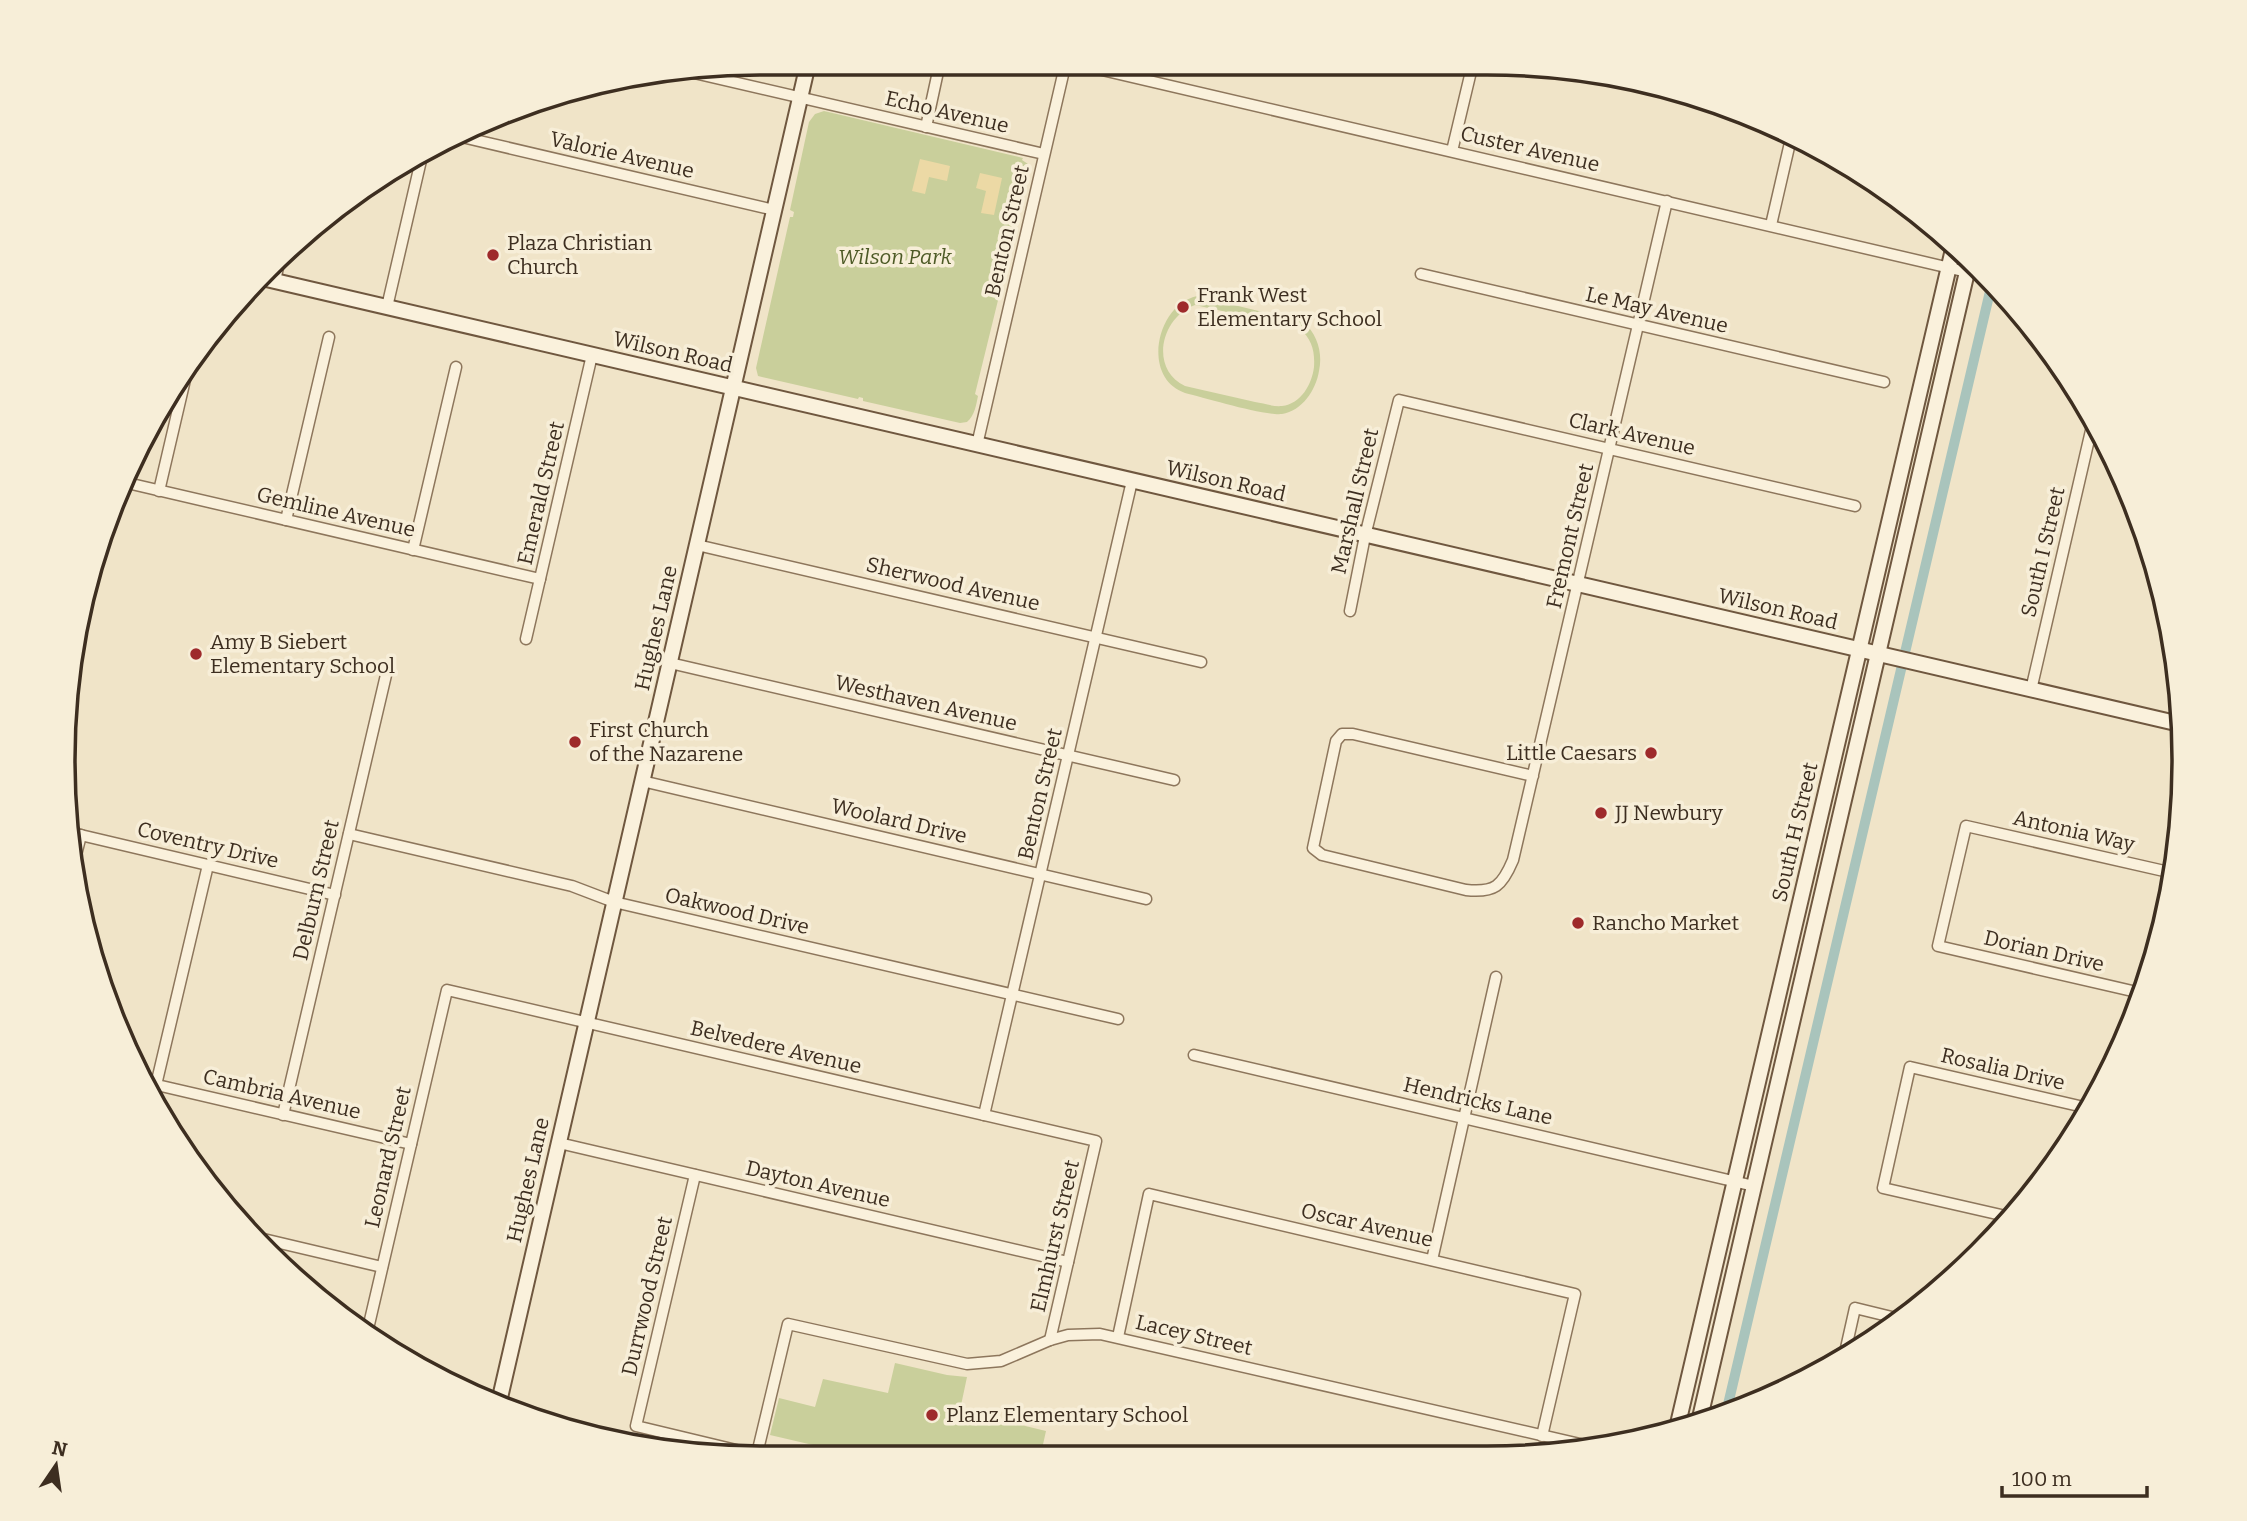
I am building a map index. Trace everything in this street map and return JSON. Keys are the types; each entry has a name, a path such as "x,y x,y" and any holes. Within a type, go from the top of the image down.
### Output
{"street":[{"name":"Hughes Lane","path":"501,1395 805,75"},
{"path":"926,127 937,75"},
{"name":"Benton Street","path":"978,445 1063,75"},
{"name":"Custer Avenue","path":"1124,75 1949,266 1960,265"},
{"path":"1452,151 1470,75"},
{"name":"Echo Avenue","path":"712,77 1045,154"},
{"name":"Valorie Avenue","path":"472,139 774,210"},
{"path":"1771,225 1789,146"},
{"path":"387,307 420,166"},
{"name":"Fremont Street","path":"1533,776 1353,734 1342,734 1336,741 1313,848 1317,853 1466,890 1481,892 1493,889 1505,878 1513,860 1533,776 1578,585 1639,325 1667,201"},
{"name":"South H Street","path":"1681,1417 1951,257"},
{"name":"South H Street","path":"1702,1411 1966,272"},
{"name":"Le May Avenue","path":"1421,274 1884,382"},
{"name":"Wilson Road","path":"272,280 2170,722"},
{"path":"286,520 328,337"},
{"name":"Emerald Street","path":"526,639 592,355"},
{"path":"413,550 456,367"},
{"path":"159,491 181,395"},
{"name":"Clark Avenue","path":"1399,400 1856,506"},
{"name":"Marshall Street","path":"1350,611 1365,536 1399,400"},
{"name":"South I Street","path":"2031,690 2090,436"},
{"name":"Benton Street","path":"984,1115 1132,481"},
{"name":"Gemline Avenue","path":"133,485 540,579"},
{"name":"Sherwood Avenue","path":"697,545 1201,662"},
{"name":"Westhaven Avenue","path":"670,663 1174,780"},
{"name":"Delburn Street","path":"283,1115 386,675"},
{"name":"Woolard Drive","path":"642,782 1146,899"},
{"name":"Antonia Way","path":"1938,946 1966,826 2163,871"},
{"name":"Oakwood Drive","path":"349,834 572,886 614,902 1118,1020"},
{"name":"Coventry Drive","path":"80,835 335,895"},
{"path":"156,1083 208,865"},
{"name":"Dorian Drive","path":"1938,946 2131,991"},
{"path":"1432,1260 1496,977"},
{"name":"Belvedere Avenue","path":"447,990 1096,1141"},
{"name":"Leonard Street","path":"369,1322 447,990"},
{"name":"Hendricks Lane","path":"1194,1055 1754,1186"},
{"name":"Rosalia Drive","path":"2000,1215 1883,1188 1910,1067 2078,1106"},
{"name":"Cambria Avenue","path":"157,1085 411,1144"},
{"name":"Elmhurst Street","path":"1050,1340 1096,1141"},
{"name":"Dayton Avenue","path":"559,1143 1068,1262"},
{"name":"Durrwood Street","path":"695,1175 636,1426 704,1443"},
{"name":"Oscar Avenue","path":"1118,1337 1149,1194 1432,1260 1576,1294 1542,1436"},
{"path":"272,1241 382,1267"},
{"path":"1847,1342 1855,1308 1887,1316"},
{"name":"Lacey Street","path":"759,1446 788,1324 967,1364 1001,1361 1050,1340 1084,1333 1118,1337 1565,1441"}],"green space":[{"name":"Wilson Park","path":"824,111 1023,158 1028,164 1030,170 975,394 978,396 976,406 967,422 960,423 863,401 863,398 859,397 858,399 758,376 756,368 790,217 793,217 794,212 790,210 809,122 815,114"},
{"path":"1197,296 1304,322 1316,338 1320,357 1317,378 1307,398 1296,409 1274,414 1185,393 1171,385 1163,373 1159,342 1172,313 1183,302","holes":["1195,305 1299,328 1312,346 1313,373 1300,397 1282,406 1185,386 1174,378 1163,356 1167,331 1183,311"]},
{"path":"895,1363 967,1377 960,1410 1046,1431 1043,1446 817,1446 770,1435 779,1398 815,1407 823,1379 888,1393"}],"sand":[{"path":"920,159 950,166 947,181 929,177 925,194 912,191"},
{"path":"980,173 1002,178 994,215 981,213 986,191 976,188"}],"waterway":[{"path":"1729,1401 1989,295"}],"place":[{"name":"Plaza Christian Church","path":"493,255"},
{"name":"Frank West Elementary School","path":"1183,307"},
{"name":"Amy B Siebert Elementary School","path":"196,654"},
{"name":"First Church of the Nazarene","path":"575,742"},
{"name":"Little Caesars","path":"1651,753"},
{"name":"JJ Newbury","path":"1601,813"},
{"name":"Rancho Market","path":"1578,923"},
{"name":"Planz Elementary School","path":"932,1415"}]}
